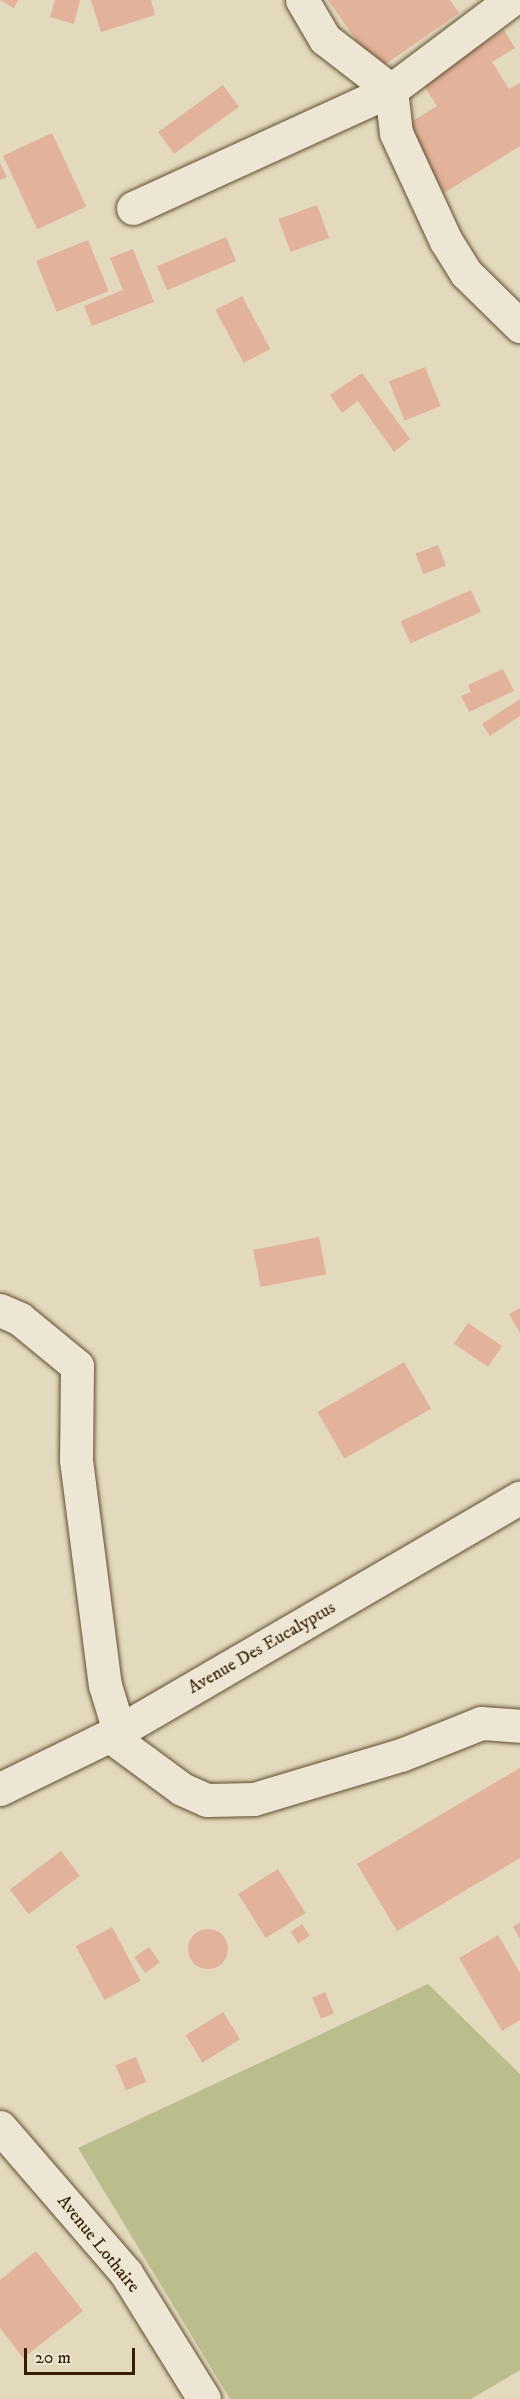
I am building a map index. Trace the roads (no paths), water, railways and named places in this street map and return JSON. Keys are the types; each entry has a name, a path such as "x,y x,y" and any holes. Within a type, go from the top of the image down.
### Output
{"street":[{"path":"302,0 325,39 391,90 396,133 446,241 466,273 520,326"},
{"path":"133,208 391,90 511,0"},
{"path":"0,1310 20,1319 77,1366 76,1460 105,1685 114,1734 182,1789 207,1800 254,1799 401,1755 481,1723 520,1726"},
{"name":"Avenue Des Eucalyptus","path":"0,1789 114,1734 520,1498"},
{"name":"Avenue Lothaire","path":"0,2127 126,2273 204,2399"}]}
